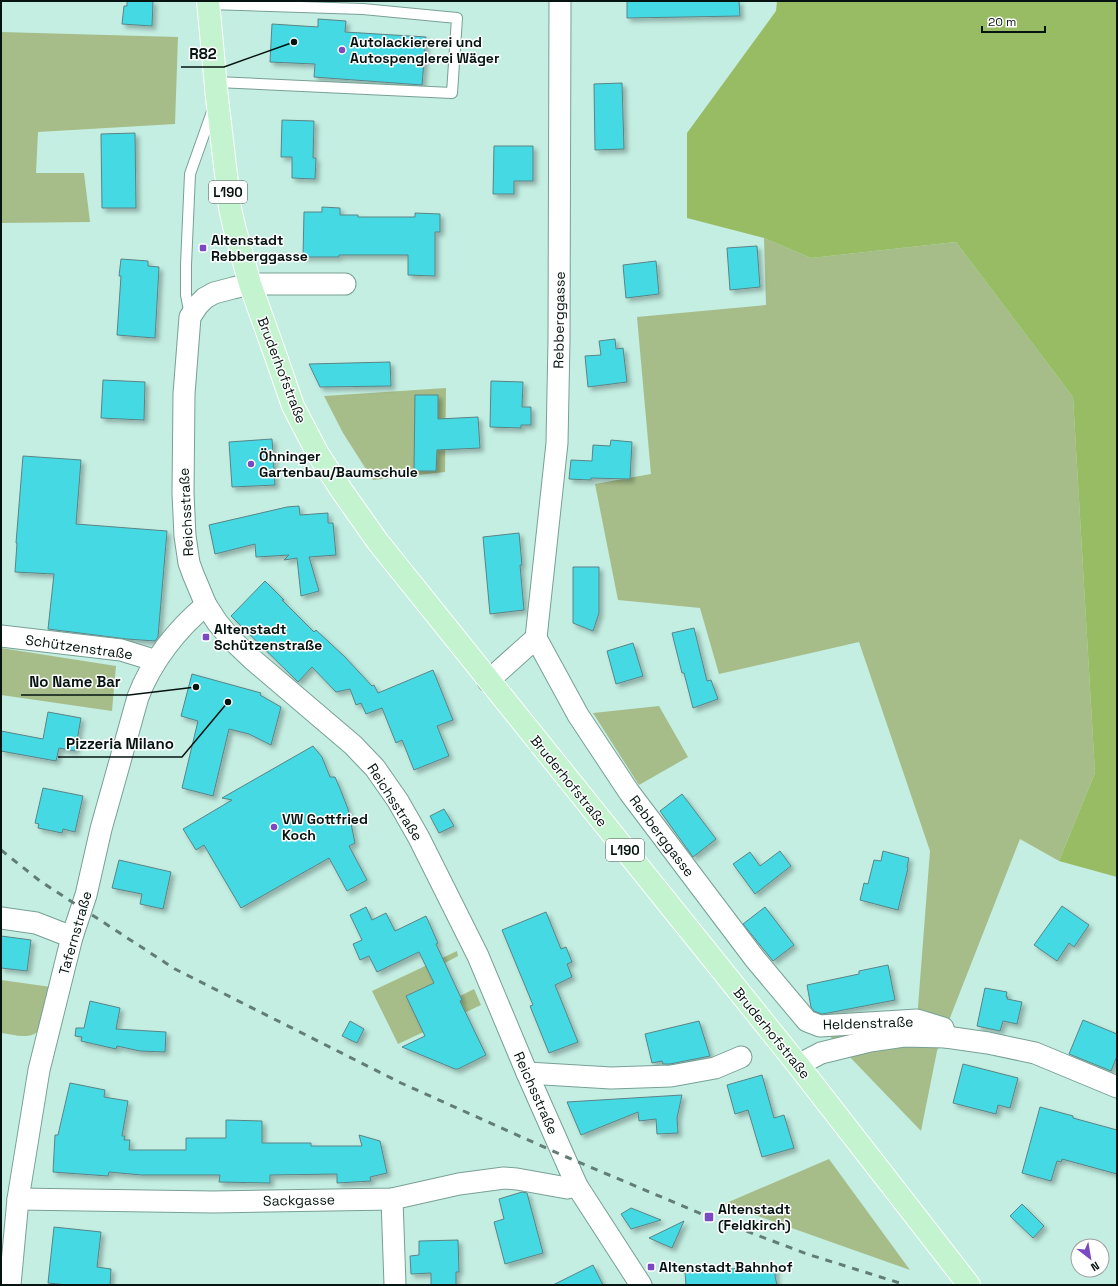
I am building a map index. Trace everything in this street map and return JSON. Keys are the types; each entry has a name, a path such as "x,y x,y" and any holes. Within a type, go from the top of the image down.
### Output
{"main road":[{"name":"Reichsstraße","path":"208,3 216,90 230,208 250,284"},
{"name":"Bruderhofstraße","path":"250,284 293,406 318,454 378,542 798,1065 970,1285"}],"street":[{"name":"Rebberggasse","path":"560,1 559,340 556,443 536,638 578,715 629,792 755,958 807,1021"},
{"path":"190,317 205,298 214,293 250,284 345,284"},
{"name":"Reichsstraße","path":"190,317 184,394 183,498 185,536 189,563 206,605 217,622 231,639 252,659 354,745 375,768 398,801 419,838 478,956 527,1073 577,1186 641,1285"},
{"name":"Tafernstraße","path":"10,1285 18,1199 39,1070 72,937 86,895 101,830 138,697 154,664 166,647 193,616 206,605"},
{"name":"Schützenstraße","path":"1,636 121,650 147,658 154,664"},
{"path":"488,680 536,638"},
{"path":"1,918 36,923 72,937"},
{"name":"Heldenstraße","path":"807,1021 820,1026 917,1020 943,1028 946,1037"},
{"name":"Heldenstraße","path":"798,1065 821,1053 870,1041 904,1036 946,1037 988,1043 1035,1053 1117,1087"},
{"path":"527,1073 611,1078 671,1076 715,1068 741,1057"},
{"name":"Sackgasse","path":"18,1199 213,1202 392,1199 459,1184 504,1178 567,1188 577,1186"},
{"path":"392,1199 395,1285"}],"lane":[{"path":"208,3 363,9 457,18 452,93 216,90"},
{"name":"Reichsstraße","path":"190,317 187,308 186,295 186,265 190,174 216,90"}],"green space":[{"path":"777,1 1117,1 1117,877 1059,861 1095,773 1073,397 956,242 811,258 764,238 687,218 687,133 776,11"},
{"path":"1,32 178,37 175,124 38,132 36,173 84,173 90,222 1,223"},
{"path":"764,238 811,258 956,242 1073,397 1095,773 1059,861 1020,839 937,1051 921,1131 820,1026 917,1020 930,851 859,642 719,674 700,608 618,600 595,484 651,474 637,317 766,305"},
{"path":"446,388 445,472 373,480 343,433 324,396"},
{"path":"1,648 116,666 112,711 1,695"},
{"path":"659,706 688,757 639,785 593,713"},
{"path":"457,951 458,956 445,963 434,983 406,996 418,1020 461,1000 460,996 474,989 481,1005 398,1044 372,991"},
{"path":"1,980 51,987 39,1030 35,1033 21,1036 1,1033"},
{"path":"829,1159 910,1270 724,1204"}],"building":[{"path":"127,1 153,1 152,26 122,24 124,6 127,6"},
{"path":"627,1 739,1 740,16 627,18"},
{"path":"318,19 346,21 345,32 426,37 422,85 314,77 315,64 270,62 272,24 318,27"},
{"path":"622,83 624,149 595,150 594,84"},
{"path":"282,120 314,121 313,158 316,158 315,179 292,178 292,157 281,157"},
{"path":"135,133 136,208 102,208 101,134"},
{"path":"494,146 533,146 533,181 514,181 514,194 493,194"},
{"path":"322,207 340,208 340,215 358,215 358,217 415,217 415,213 440,214 440,232 435,232 435,276 408,275 408,255 339,255 339,257 303,257 304,212 322,212"},
{"path":"757,246 760,287 730,290 727,248"},
{"path":"121,259 148,261 148,266 159,267 155,338 117,335"},
{"path":"656,261 659,294 626,298 623,265"},
{"path":"615,339 616,349 623,348 627,382 588,387 585,356 601,355 599,341"},
{"path":"390,362 391,386 320,387 309,364"},
{"path":"103,380 145,382 144,420 101,418"},
{"path":"491,381 523,382 522,407 531,407 531,425 521,425 521,428 490,427"},
{"path":"415,395 438,395 438,419 478,417 480,448 437,450 436,471 414,471"},
{"path":"272,439 275,485 232,487 229,442"},
{"path":"611,440 632,442 630,479 569,479 571,460 592,461 593,445 610,446"},
{"path":"23,456 81,460 76,524 167,531 158,637 155,641 48,629 54,574 15,572"},
{"path":"299,506 300,515 328,513 328,523 333,523 336,555 309,557 319,591 301,596 297,558 284,560 289,555 256,557 255,544 215,554 209,525 287,507"},
{"path":"519,533 524,610 490,614 483,537"},
{"path":"573,567 599,567 599,613 593,631 573,623"},
{"path":"265,581 314,632 316,630 345,657 372,686 374,685 378,693 433,670 453,720 437,726 449,756 414,770 402,740 396,743 382,708 366,714 361,703 356,705 350,689 336,692 312,667 298,682 231,616"},
{"path":"694,628 707,681 711,680 718,699 693,708 672,633"},
{"path":"633,643 643,676 616,684 607,651"},
{"path":"192,674 261,693 260,695 281,707 271,745 249,734 229,729 213,796 182,788 198,721 181,716"},
{"path":"48,712 81,718 75,751 59,748 56,761 1,751 1,731 43,739"},
{"path":"313,746 322,757 330,777 335,777 341,791 348,809 355,843 349,846 367,880 347,891 329,858 241,908 204,845 196,850 183,829 232,800 222,798"},
{"path":"43,788 83,796 75,832 63,829 62,833 38,828 39,824 35,823"},
{"path":"682,794 716,839 693,857 660,811"},
{"path":"444,809 454,826 439,833 430,816"},
{"path":"780,851 791,866 755,894 733,864 750,852 760,866"},
{"path":"883,851 909,858 898,910 860,900 864,883 868,884 874,860 881,861"},
{"path":"119,860 171,872 163,909 140,904 142,894 112,888"},
{"path":"1062,906 1089,925 1074,947 1069,943 1057,961 1034,945"},
{"path":"366,907 372,920 386,913 395,931 426,916 438,943 436,944 462,1000 460,1001 486,1055 458,1069 455,1069 402,1047 425,1036 406,996 434,983 419,952 377,972 369,956 360,960 353,944 362,940 350,915"},
{"path":"765,907 794,945 773,961 743,924"},
{"path":"546,912 561,949 566,947 572,962 567,964 572,977 555,985 578,1042 549,1053 530,1006 533,1005 502,930"},
{"path":"1,936 31,940 27,971 1,968"},
{"path":"888,965 895,1000 822,1014 814,1011 811,1007 807,985 859,974 859,971"},
{"path":"985,988 1007,992 1007,999 1022,1002 1017,1024 1003,1021 1000,1031 977,1026"},
{"path":"90,1001 120,1008 116,1029 166,1032 165,1052 140,1051 117,1046 116,1049 81,1041 82,1037 75,1036 76,1028 84,1028"},
{"path":"1083,1020 1117,1034 1117,1056 1111,1071 1069,1054"},
{"path":"350,1021 364,1029 357,1043 342,1036"},
{"path":"699,1021 710,1056 670,1064 663,1064 662,1061 652,1063 645,1034"},
{"path":"963,1064 1018,1078 1010,1108 998,1105 996,1114 953,1103"},
{"path":"762,1075 774,1118 784,1115 794,1148 762,1157 748,1110 735,1114 727,1085"},
{"path":"70,1083 105,1090 104,1097 128,1101 122,1136 125,1136 124,1140 130,1140 129,1150 186,1150 186,1138 226,1138 226,1120 262,1121 262,1143 311,1143 311,1146 362,1146 359,1135 380,1141 387,1173 370,1177 371,1181 337,1183 337,1174 270,1175 270,1183 219,1182 220,1175 142,1175 109,1172 108,1176 53,1172 55,1135 58,1135"},
{"path":"682,1095 677,1118 678,1133 657,1134 656,1119 639,1121 638,1112 581,1135 567,1102"},
{"path":"1040,1107 1117,1130 1117,1174 1062,1159 1061,1162 1057,1161 1051,1181 1022,1173"},
{"path":"522,1192 527,1193 543,1253 505,1264 494,1222 504,1219 499,1199"},
{"path":"1022,1204 1044,1226 1033,1238 1010,1216"},
{"path":"631,1208 661,1220 631,1229 621,1214"},
{"path":"684,1221 672,1248 649,1238"},
{"path":"54,1227 101,1232 97,1267 111,1269 110,1285 67,1285 48,1283"},
{"path":"458,1240 459,1272 456,1272 456,1285 431,1285 431,1273 411,1274 410,1256 419,1255 419,1241"},
{"path":"593,1265 603,1285 553,1285"},
{"path":"766,1266 776,1269 775,1276 777,1285 686,1285 685,1273"}],"railway":[{"path":"1,850 40,881 175,969 401,1083 564,1156 709,1217 807,1254 906,1285"}],"place":[{"name":"R82","path":"294,42"},
{"name":"Autolackiererei und Autospenglerei Wäger","path":"342,50"},
{"name":"Altenstadt Rebberggasse","path":"203,248"},
{"name":"Öhninger Gartenbau/Baumschule","path":"251,464"},
{"name":"Altenstadt Schützenstraße","path":"206,637"},
{"name":"No Name Bar","path":"196,687"},
{"name":"Pizzeria Milano","path":"228,702"},
{"name":"VW Gottfried Koch","path":"274,827"},
{"name":"Altenstadt (Feldkirch)","path":"709,1217"},
{"name":"Altenstadt Bahnhof","path":"651,1267"}]}
